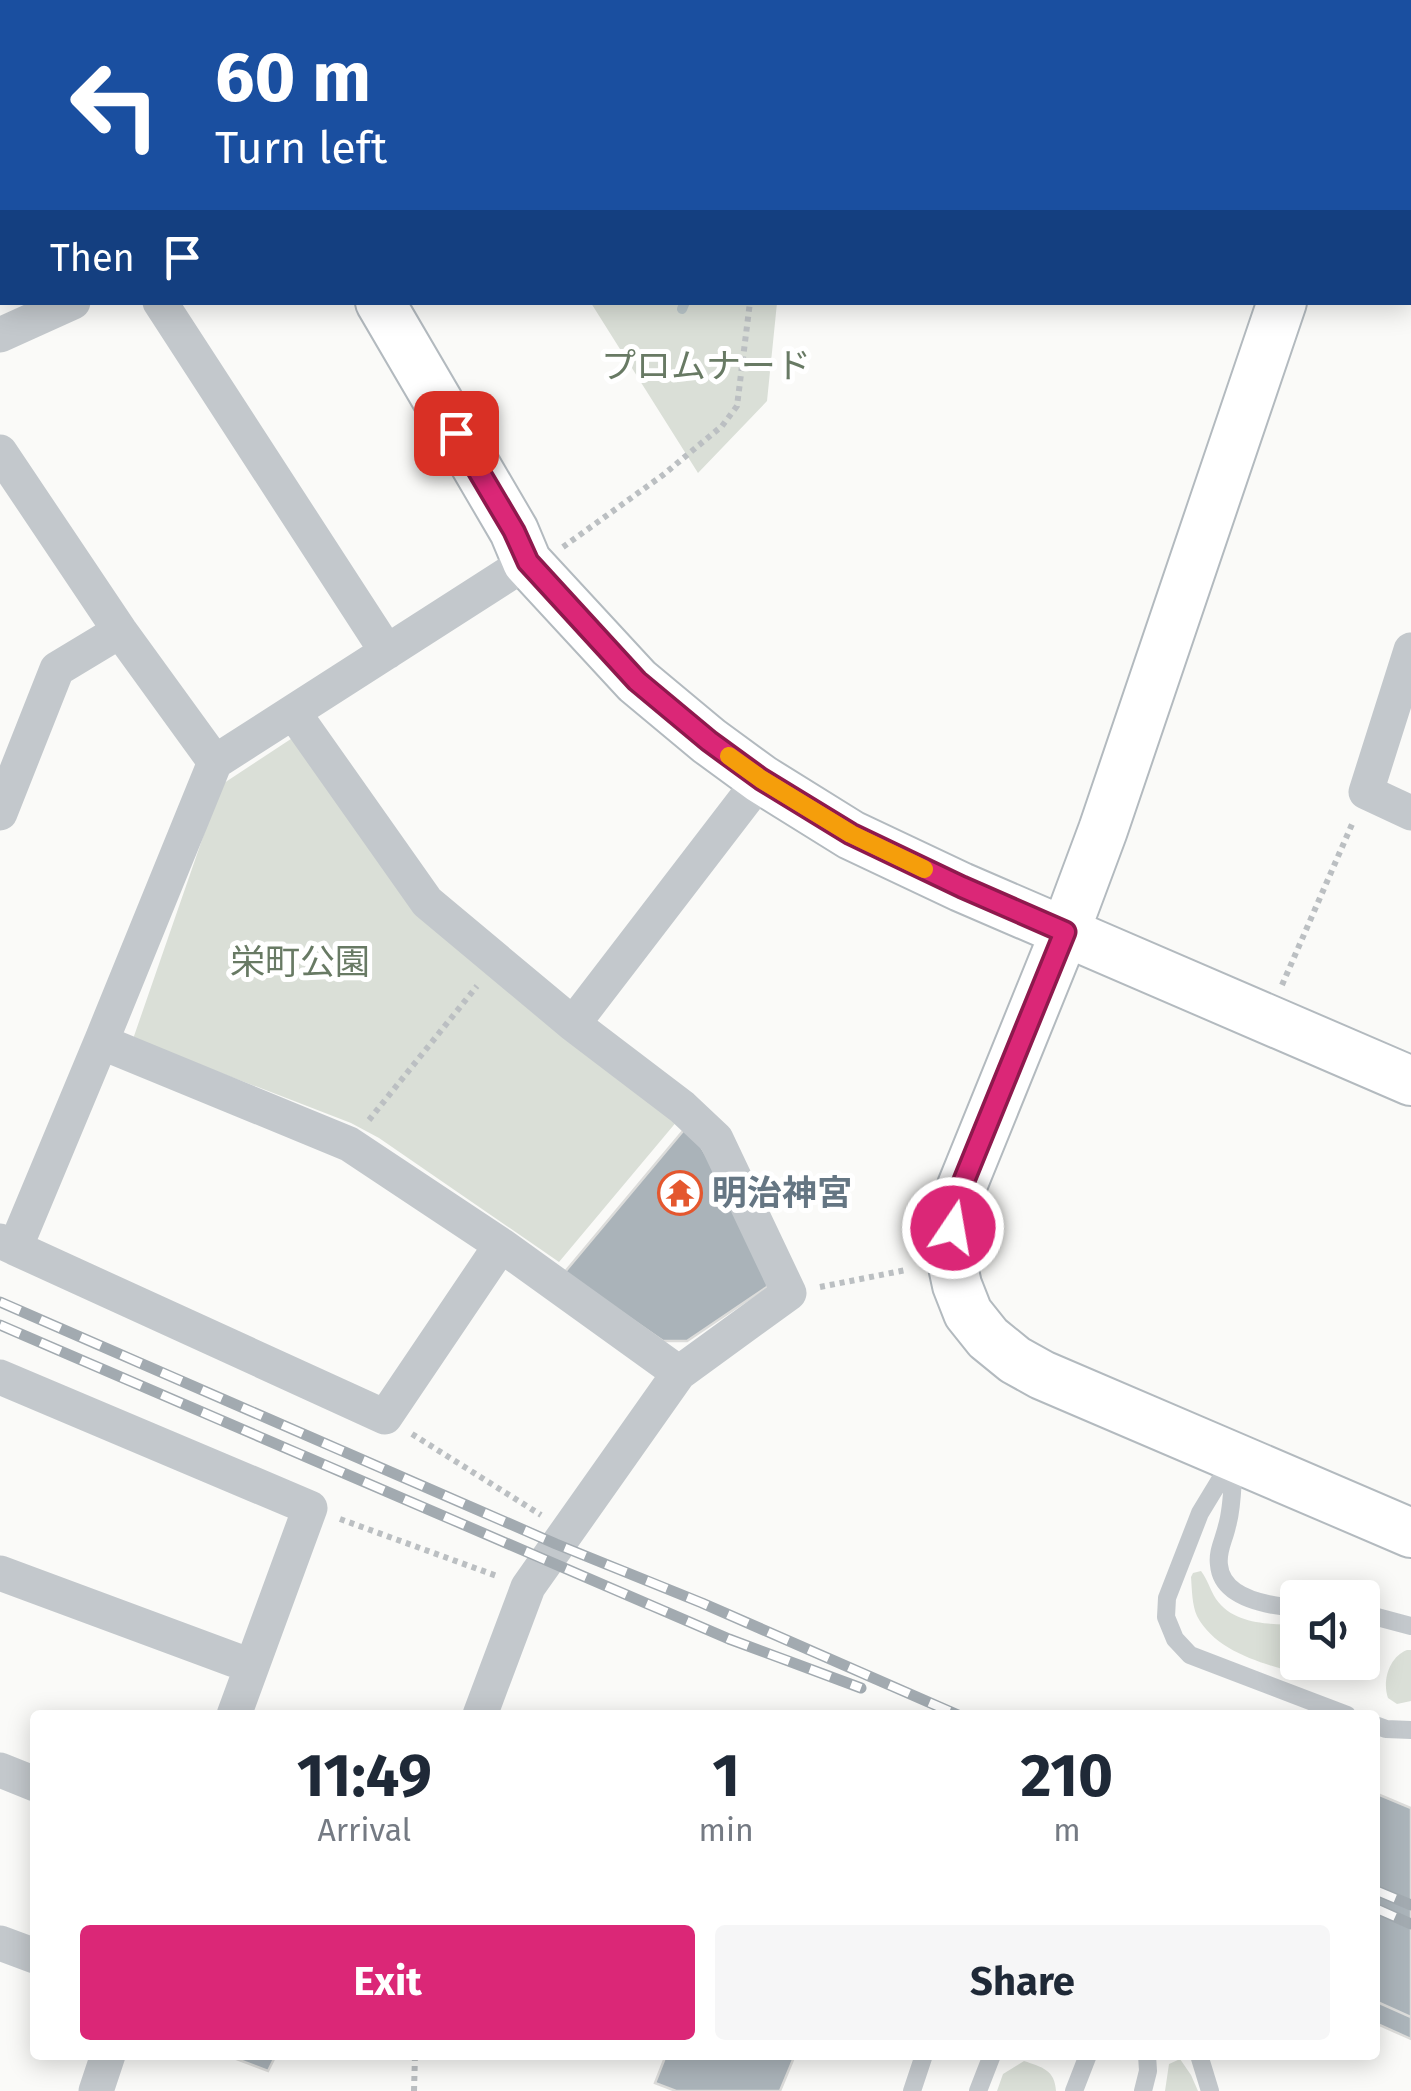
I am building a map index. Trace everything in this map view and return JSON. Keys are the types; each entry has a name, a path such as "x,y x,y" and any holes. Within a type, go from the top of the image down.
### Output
{"street":[{"path":"0,335 67,305"},
{"path":"162,305 387,652"},
{"path":"382,305 531,565 637,681 709,741 761,779 851,834 962,887 1411,1081"},
{"path":"1281,305 1109,811 1065,932 956,1200 951,1257 968,1313 988,1338 1015,1360 1411,1532"},
{"path":"0,452 13,500 120,631 215,762"},
{"path":"501,1245 385,1417 8,1244 101,1042 215,762 531,565"},
{"path":"0,814 56,669 120,631"},
{"path":"1411,650 1366,792 1411,814"},
{"path":"293,712 427,902 573,1024 682,1107 716,1139 789,1292 679,1373 528,1587 482,1710"},
{"path":"573,1024 761,779"},
{"path":"101,1042 350,1144 501,1245 679,1373"},
{"path":"0,1377 310,1508 236,1710"},
{"path":"0,1574 251,1666"},
{"path":"0,1770 30,1782"},
{"path":"0,1943 30,1954"},
{"path":"96,2091 106,2060"}],"lane":[{"path":"1234,1456 1228,1525 1218,1562 1221,1575 1230,1587 1248,1598 1280,1607"},
{"path":"1234,1456 1200,1513 1167,1598 1166,1617 1175,1639 1190,1655 1335,1710"},
{"path":"1380,1618 1411,1626"},
{"path":"1380,1727 1411,1730"},
{"path":"912,2091 922,2060"},
{"path":"978,2091 990,2060"},
{"path":"1074,2091 1086,2060"},
{"path":"1143,2091 1147,2060"},
{"path":"1201,2060 1210,2091"}],"path":[{"path":"531,565 663,475 722,426 737,406 750,305"},
{"path":"1282,986 1366,792"},
{"path":"350,1144 498,961"},
{"path":"789,1292 906,1270"},
{"path":"385,1417 566,1530"},
{"path":"310,1508 528,1587"},
{"path":"414,2091 415,2060"}],"green space":[{"name":"プロムナード","path":"592,305 777,305 767,401 698,473"},
{"name":"栄町公園","path":"300,733 425,908 678,1120 559,1262 379,1138 351,1123 133,1039 221,785"},
{"path":"1201,1571 1216,1599 1232,1614 1280,1624 1280,1668 1235,1651 1207,1630 1194,1607 1193,1573"},
{"path":"1411,1650 1411,1701 1397,1704 1388,1698 1387,1677 1391,1664"},
{"path":"1181,2060 1198,2091 1165,2091 1169,2064"},
{"path":"1024,2061 1050,2074 1056,2091 997,2091 1003,2074"}],"building":[{"name":"明治神宮","path":"688,1125 770,1260 767,1287 687,1341 663,1341 564,1273"},
{"path":"1380,1795 1411,1808 1411,2017 1380,2003"},
{"path":"1380,2003 1411,2017 1411,2039 1380,2025"},
{"path":"239,2060 274,2060 268,2071"},
{"path":"664,2060 793,2060 780,2091 676,2091 655,2083"}],"waterway":[{"path":"682,309 684,305"}],"railway":[{"path":"0,1302 947,1710"},
{"path":"0,1325 729,1639 861,1688"},
{"path":"1380,1892 1411,1905"},
{"path":"1380,1910 1411,1924"}],"slow traffic":[{"path":"729,756 851,834 924,869"}],"place":[{"name":"明治神宮","path":"680,1193"}],"route":[{"path":"456,433 528,562 637,681 709,741 761,779 851,834 1065,932 956,1200 953,1228"}]}
